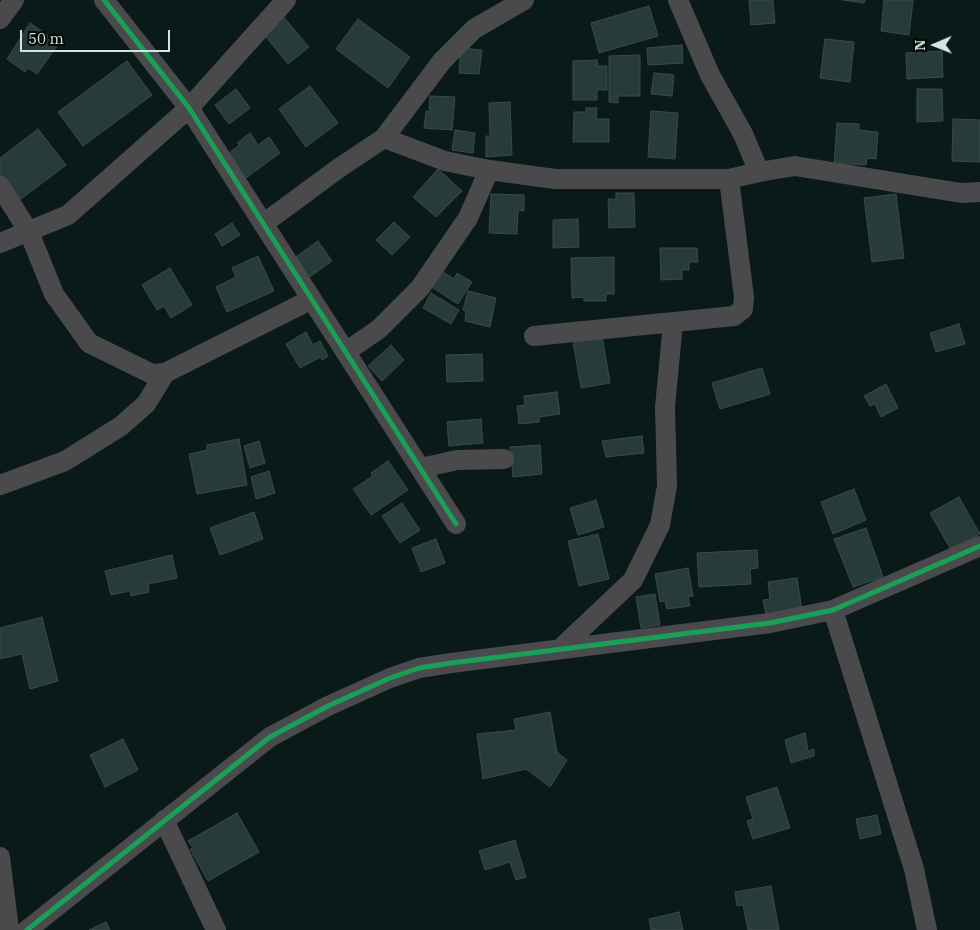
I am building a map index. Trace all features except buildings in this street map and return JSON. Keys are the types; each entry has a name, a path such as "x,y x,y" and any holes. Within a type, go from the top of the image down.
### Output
{"street":[{"path":"0,19 14,0"},
{"path":"104,0 189,108 347,351 456,524"},
{"path":"0,243 68,215 189,108 286,0"},
{"path":"263,224 339,168 384,138 442,61 474,29 524,0"},
{"path":"678,0 710,75 743,134 759,172"},
{"path":"384,138 446,161 489,170 555,178 729,179 795,166 961,192 980,192"},
{"path":"347,351 379,330 420,288 468,218 489,170"},
{"path":"534,336 734,316 743,310 744,298 729,179"},
{"path":"0,186 29,232 54,294 89,343 140,370 152,374 165,373 312,299"},
{"path":"560,649 633,580 660,525 667,486 665,408 673,323"},
{"path":"0,485 65,461 121,426 146,404 165,373"},
{"path":"421,468 457,460 504,459"},
{"path":"27,930 270,737 328,706 390,678 419,668 770,623 833,610 980,546"},
{"path":"833,610 914,869 928,930"},
{"path":"164,820 216,930"},
{"path":"0,857 9,930"}],"cycle path":[{"path":"104,0 189,108 456,524"},
{"path":"27,930 270,737 328,706 390,678 419,668 451,663 770,623 833,610 980,546"}]}
